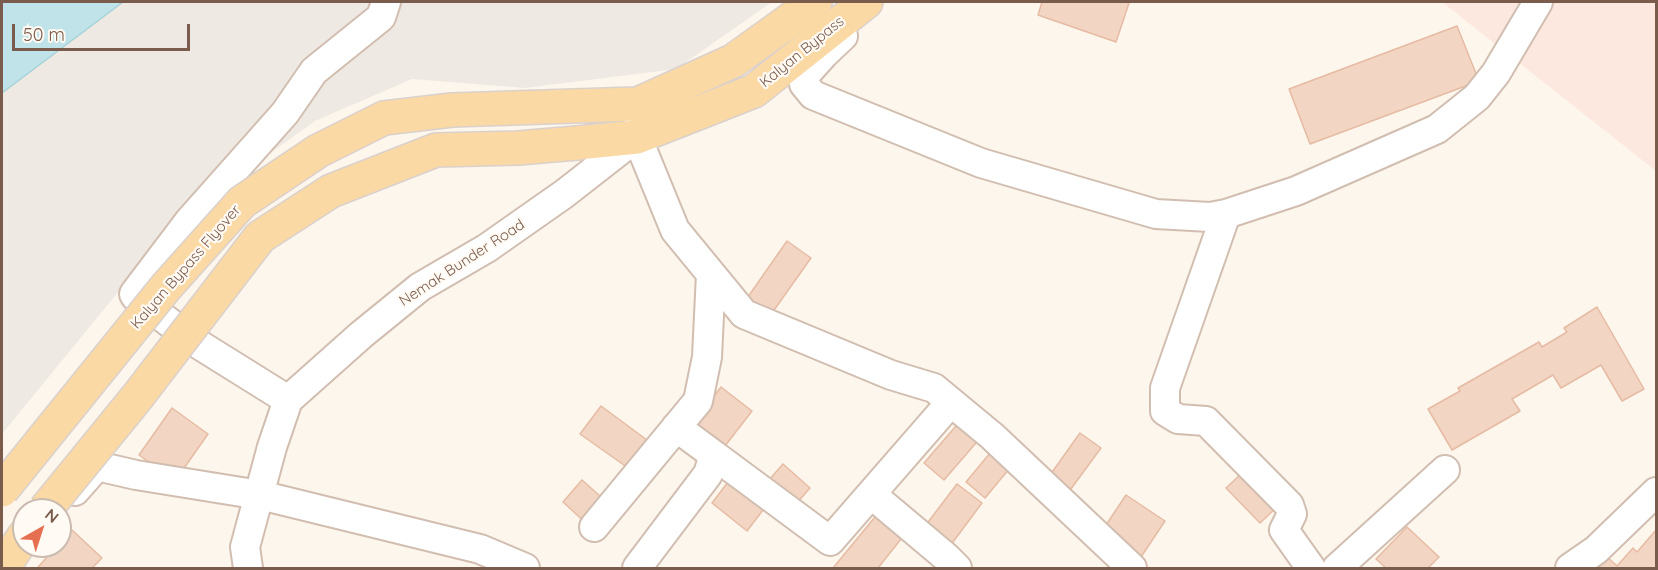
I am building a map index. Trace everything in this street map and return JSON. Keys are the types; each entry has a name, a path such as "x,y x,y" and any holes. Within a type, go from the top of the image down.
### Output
{"main road":[{"name":"Kalyan Bypass","path":"638,104 733,61 815,2"},
{"name":"Kalyan Bypass","path":"637,137 754,91 863,3"},
{"name":"Kalyan Bypass Flyover","path":"2,490 166,287 242,202 318,151 384,118 452,110 638,104"},
{"path":"55,498 138,396 260,237 331,191 436,150 518,148 637,137"},
{"path":"3,568 12,554"}],"street":[{"path":"288,400 195,342 134,294 190,220 285,113 314,71 381,17 386,2"},
{"path":"863,3 843,36 806,74 804,84 813,95 981,163 1156,214 1210,217 1296,191 1437,129 1477,97 1496,73 1538,2"},
{"path":"638,104 637,137 675,230 744,314 891,375 934,388 992,436 1132,568"},
{"name":"Nemak Bunder Road","path":"248,568 245,547 272,447 288,400 361,334 420,287 487,248 564,194 637,137"},
{"path":"69,498 195,342 231,292 281,236 348,192"},
{"path":"1226,214 1165,388 1165,411 1178,419 1206,421 1289,505 1292,514 1284,530 1311,568"},
{"path":"594,527 698,401 707,357 711,274"},
{"path":"676,427 830,542 951,402"},
{"path":"637,568 708,474 714,455"},
{"path":"97,466 136,475 260,495 480,549 525,568"},
{"path":"1337,568 1445,470"},
{"path":"1570,568 1596,550 1656,492"},
{"path":"871,494 957,568"}],"shaded area":[{"path":"79,2 772,2 676,69 525,88 412,79 315,121 177,220 2,434 2,61"},
{"path":"1442,2 1656,2 1656,171"}],"water":[{"path":"2,2 123,2 2,93"}],"building":[{"path":"1042,2 1129,3 1116,42 1038,15"},
{"path":"1457,26 1479,81 1310,144 1289,89"},
{"path":"787,241 811,258 767,320 743,304"},
{"path":"1597,307 1644,389 1622,401 1601,365 1561,388 1553,375 1512,399 1520,411 1452,450 1428,409 1460,391 1458,388 1539,342 1542,347 1567,332 1564,328"},
{"path":"721,387 752,411 725,446 694,422"},
{"path":"601,406 651,443 631,470 580,434"},
{"path":"172,408 208,434 175,481 139,455"},
{"path":"962,419 982,436 944,480 924,463"},
{"path":"1080,433 1101,448 1065,497 1045,482"},
{"path":"995,447 1014,463 985,498 966,482"},
{"path":"783,464 810,488 796,504 769,480"},
{"path":"1243,472 1277,507 1260,523 1226,488"},
{"path":"582,480 609,504 589,526 563,502"},
{"path":"728,482 763,510 747,531 712,503"},
{"path":"957,484 982,503 947,550 922,530"},
{"path":"1126,495 1165,521 1141,557 1102,531"},
{"path":"875,517 901,539 878,568 833,568"},
{"path":"1407,527 1439,557 1428,568 1386,568 1376,559"},
{"path":"72,530 102,558 92,568 38,567 46,558 72,558"},
{"path":"1656,530 1656,568 1590,568 1604,554 1617,566 1633,548 1637,552"}]}
